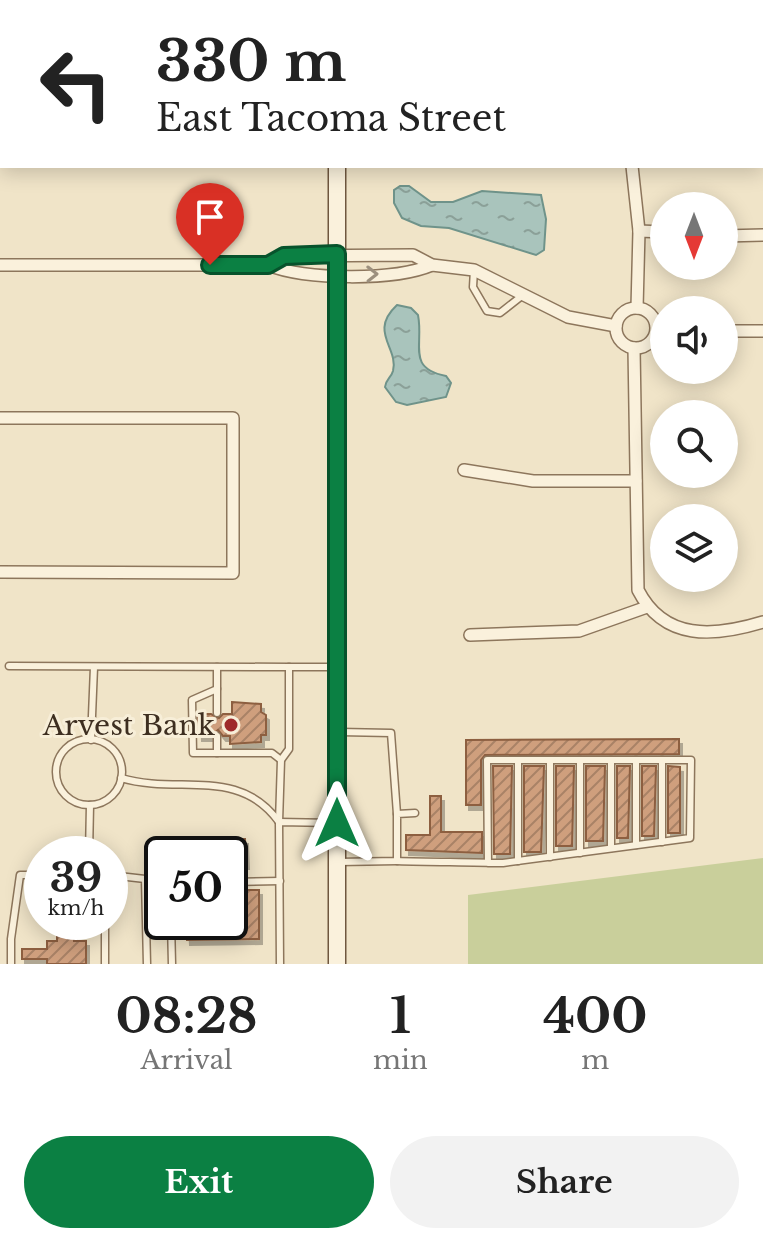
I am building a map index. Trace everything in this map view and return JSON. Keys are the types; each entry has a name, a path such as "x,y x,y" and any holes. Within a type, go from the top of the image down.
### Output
{"main road":[{"path":"337,168 337,964"}],"street":[{"path":"632,168 639,231 637,308"},
{"path":"639,231 650,231"},
{"path":"738,236 763,235"},
{"path":"268,265 284,256 413,255 432,265 474,270 568,317 616,326"},
{"path":"0,265 268,265 286,273 337,274 412,273 432,265"},
{"path":"650,313 637,308 623,312 616,326 619,340 634,348 650,342"},
{"path":"738,331 763,331"},
{"path":"634,348 638,590 658,620 683,629 737,630 763,622"},
{"path":"0,418 233,418 233,573 0,572"},
{"path":"464,470 533,481 636,481"},
{"path":"470,635 579,631 647,607"}],"lane":[{"path":"474,270 473,287 487,311 500,313 523,295"},
{"path":"9,666 337,667"},
{"path":"91,740 94,667"},
{"path":"217,667 217,713"},
{"path":"280,964 279,822 281,760 289,749 289,667"},
{"path":"217,689 192,700 193,753 272,753 281,760"},
{"path":"337,732 391,733 397,861"},
{"path":"217,736 217,753"},
{"path":"91,740 108,745 115,752 121,778 109,798 90,805 71,799 58,783 56,773 62,754 69,746 91,740"},
{"path":"338,862 488,863 518,861 690,838 691,760 487,760 488,863"},
{"path":"518,760 518,861"},
{"path":"550,760 550,857"},
{"path":"580,760 580,853"},
{"path":"611,760 611,848"},
{"path":"636,760 636,845"},
{"path":"662,760 662,842"},
{"path":"121,778 145,784 233,787 258,798 279,822 337,823"},
{"path":"89,836 90,805"},
{"path":"397,814 415,813"},
{"path":"11,964 11,939 20,875 24,875"},
{"path":"128,877 145,879 147,964"},
{"path":"248,882 280,881"},
{"path":"105,940 105,964"},
{"path":"171,940 172,964"}],"green space":[{"path":"763,858 763,964 468,964 468,895"}],"water":[{"path":"409,186 431,202 453,202 482,191 541,195 546,219 544,250 536,255 449,228 421,226 402,218 394,203 394,190"},
{"path":"397,305 411,308 418,315 421,361 434,372 446,376 451,383 446,397 407,405 396,402 385,387 394,363 386,340 385,323"}],"building":[{"name":"Arvest Bank","path":"232,702 261,704 261,712 266,715 266,735 261,735 261,742 230,744 230,736 223,736 218,730 211,736 199,736 198,714 211,714 219,718 223,714 232,714"},
{"path":"679,739 679,754 485,755 481,760 481,805 466,805 466,740"},
{"path":"493,766 512,766 510,854 494,854"},
{"path":"524,766 544,766 541,852 524,852"},
{"path":"556,766 574,766 572,846 556,846"},
{"path":"586,766 605,766 603,841 586,841"},
{"path":"617,766 630,766 628,838 617,838"},
{"path":"642,766 656,766 654,836 642,836"},
{"path":"668,766 680,767 680,833 668,833"},
{"path":"430,796 441,796 441,832 482,832 482,853 406,850 406,835 430,835"},
{"path":"248,890 259,890 259,939 248,939"},
{"path":"47,941 86,941 86,964 47,964 47,959 22,959 22,949 47,949"}],"place":[{"name":"Arvest Bank","path":"231,725"}],"route":[{"path":"210,265 268,265 284,256 337,254 337,823"}]}
